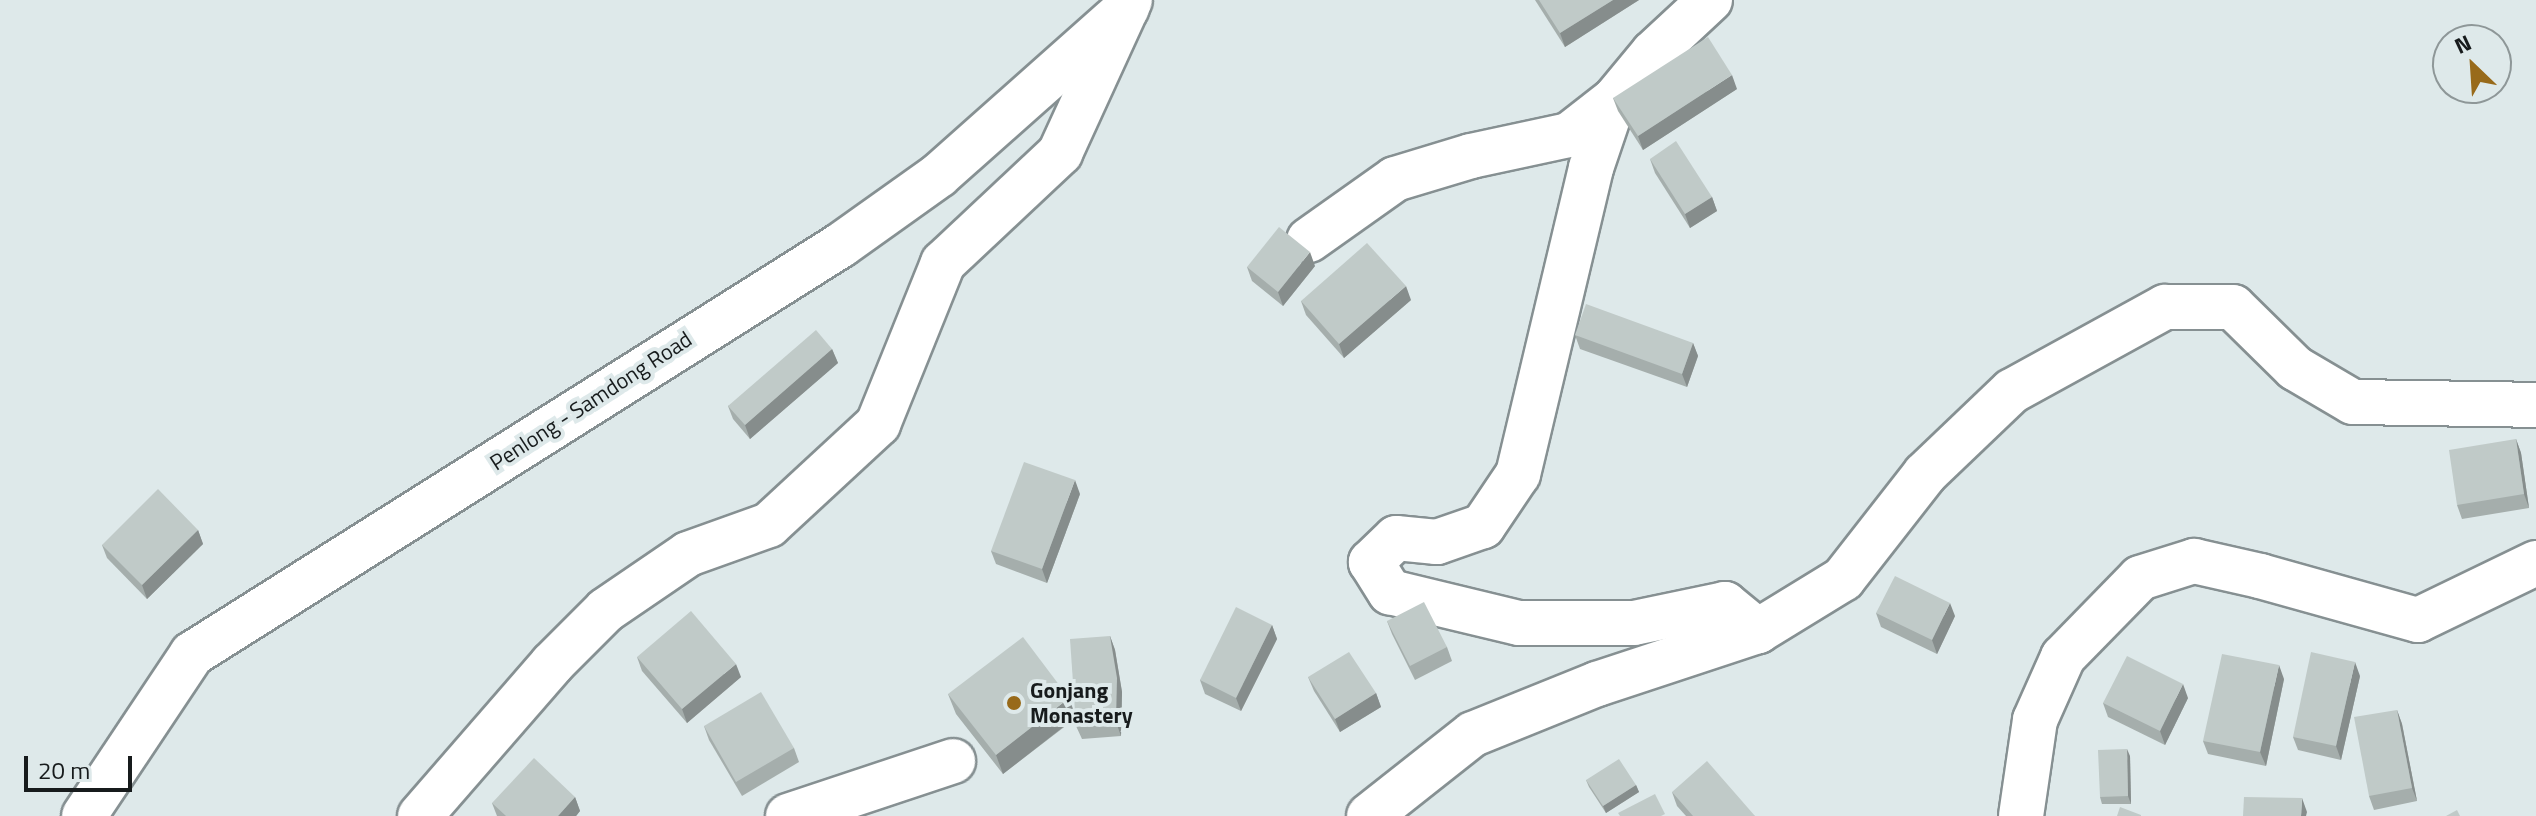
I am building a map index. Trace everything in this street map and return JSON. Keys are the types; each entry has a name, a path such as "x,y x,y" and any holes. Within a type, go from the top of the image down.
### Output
{"main road":[{"path":"1309,240 1395,179 1471,156 1569,135 1614,100 1653,53 1710,0"},
{"path":"420,816 552,664 606,610 688,554 769,525 878,424 943,263 1060,153 1128,4"},
{"name":"Penlong - Samdong Road","path":"84,816 192,654 841,245 939,175 1128,4"},
{"path":"1614,100 1591,168 1518,474 1483,526 1437,542 1396,538 1371,562 1390,592 1519,623 1634,623 1725,604 1758,631"},
{"path":"1369,816 1473,734 1597,684 1758,631 1843,579 1925,474 2012,391 2165,307 2233,307 2295,368 2353,402 2536,405"},
{"path":"2021,816 2035,720 2063,657 2140,578 2194,561 2418,620 2536,563"},
{"path":"788,816 953,761"}],"building":[{"path":"1539,0 1613,0 1560,33"},
{"path":"1708,37 1732,75 1638,136 1613,98"},
{"path":"1676,141 1712,197 1685,214 1650,159"},
{"path":"1279,227 1310,252 1278,292 1247,267"},
{"path":"1367,243 1406,286 1339,344 1301,301"},
{"path":"1586,304 1693,343 1682,374 1575,335"},
{"path":"816,330 832,349 745,425 728,406"},
{"path":"2516,439 2524,494 2457,505 2449,450"},
{"path":"1024,462 1075,480 1042,569 991,551"},
{"path":"158,489 198,530 142,585 102,545"},
{"path":"1895,576 1950,603 1932,640 1876,613"},
{"path":"1424,602 1447,647 1410,666 1387,621"},
{"path":"1236,607 1272,625 1236,698 1200,680"},
{"path":"691,611 736,664 682,709 637,657"},
{"path":"1110,636 1117,678 1116,722 1076,726 1070,639"},
{"path":"1023,637 1069,698 996,755 948,694"},
{"path":"1349,652 1376,693 1335,719 1308,677"},
{"path":"2311,652 2355,662 2336,746 2293,737"},
{"path":"2222,654 2279,665 2260,752 2203,741"},
{"path":"2127,656 2183,684 2160,731 2103,703"},
{"path":"761,692 794,748 736,782 704,726"},
{"path":"2397,710 2412,788 2369,796 2354,717"},
{"path":"2127,749 2128,796 2100,797 2098,750"},
{"path":"534,758 575,797 558,816 506,816 492,803"},
{"path":"1619,759 1636,785 1603,806 1586,780"},
{"path":"1707,761 1755,816 1693,816 1672,792"},
{"path":"1655,794 1665,814 1620,816 1618,813"},
{"path":"2244,797 2302,798 2301,816 2243,816"},
{"path":"2120,807 2141,815 2141,816 2117,816"},
{"path":"2457,810 2460,816 2446,816"}],"place":[{"name":"Gonjang Monastery","path":"1014,703"}]}
